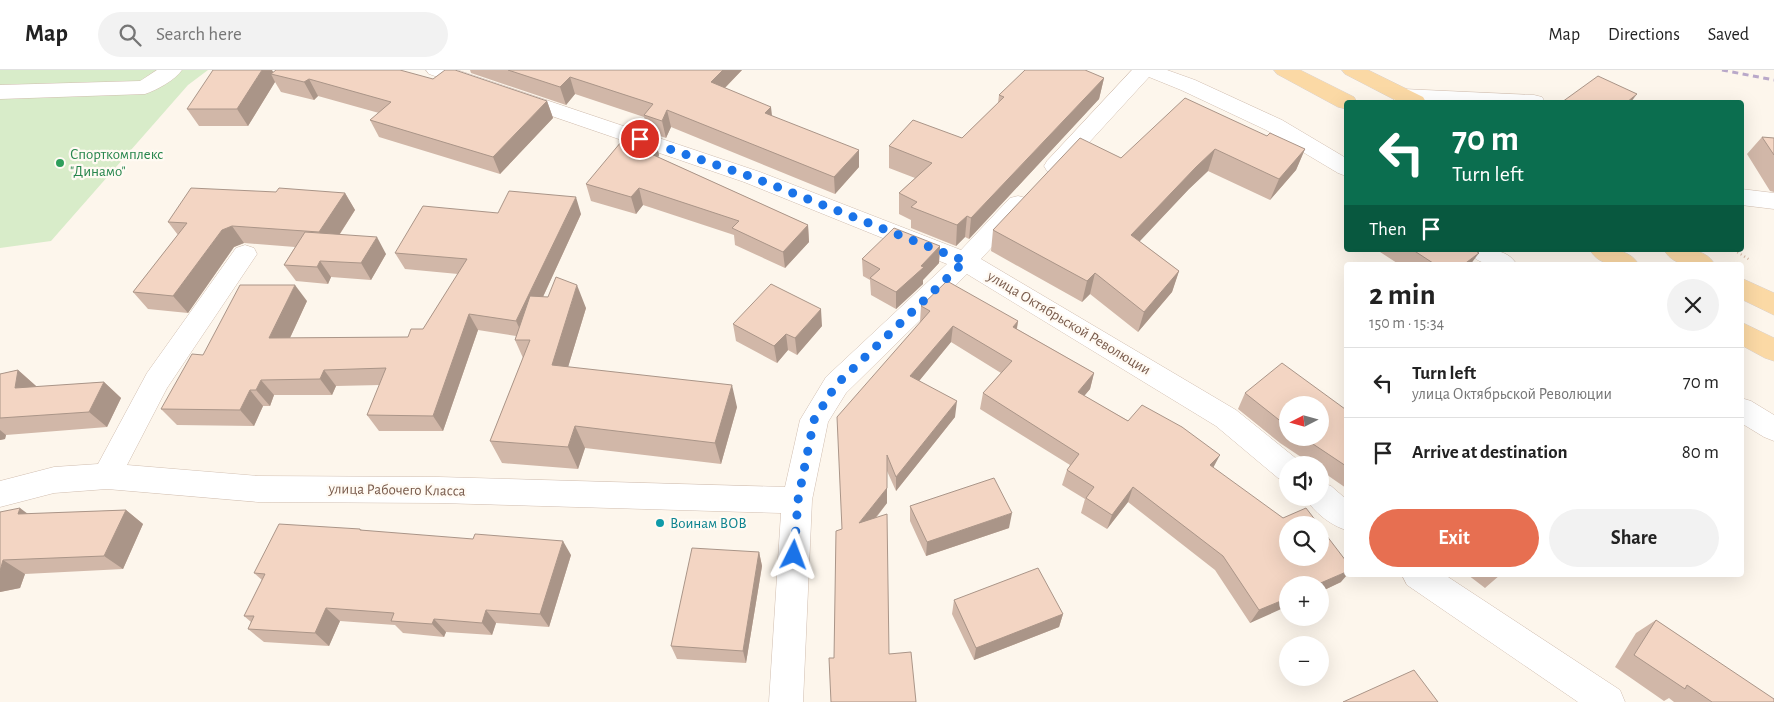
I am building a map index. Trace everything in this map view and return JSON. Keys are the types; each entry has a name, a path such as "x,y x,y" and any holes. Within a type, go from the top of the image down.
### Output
{"main road":[{"path":"1284,70 1344,101"},
{"path":"1352,70 1409,99"},
{"path":"1605,252 1623,262"},
{"path":"1680,252 1698,262"},
{"path":"1744,289 1774,305"},
{"path":"1744,334 1774,351"}],"street":[{"path":"0,92 145,87 172,70"},
{"name":"улица Октябрьской Революции","path":"436,70 752,177 965,261 1226,418 1279,461"},
{"path":"786,702 798,500 814,420 836,385 965,261 1144,70"},
{"path":"1148,70 1188,85 1274,125 1344,167"},
{"path":"1409,99 1451,100"},
{"path":"1744,197 1774,202"},
{"path":"1483,252 1500,262"},
{"path":"107,476 157,381 245,254"},
{"path":"1744,411 1774,429"},
{"name":"улица Рабочего Класса","path":"0,494 54,480 107,476 258,489 439,490 798,500"},
{"path":"1329,503 1344,515"},
{"path":"1421,577 1608,702"}],"green space":[{"name":"Спорткомплекс \"Динамо\"","path":"0,70 208,70 188,85 51,241 0,248"}],"building":[{"path":"213,70 262,70 237,109 187,109"},
{"path":"276,70 400,70 433,79 445,70 455,70 547,101 493,157 370,120 391,102 309,79 304,82 271,74"},
{"path":"508,70 723,70 711,82 771,107 765,113 859,150 834,177 667,110 662,121 644,115 653,104 570,77 560,87"},
{"path":"1025,70 1085,70 1104,78 971,218 967,216 957,225 911,207 917,202 899,193 932,163 889,146 913,120 962,138 1004,97 999,95"},
{"path":"1598,76 1637,94 1630,100 1565,100"},
{"path":"1185,98 1267,136 1270,133 1305,149 1279,179 1215,149 1196,167 1131,235 1179,271 1144,312 1095,273 1087,281 993,230 1080,138 1121,158"},
{"path":"631,130 655,138 649,153 808,225 783,252 732,228 739,221 639,188 631,197 586,184"},
{"path":"1762,137 1774,138 1774,155"},
{"path":"191,188 276,192 279,188 345,193 319,232 232,226 222,230 173,296 133,292 187,223 168,222"},
{"path":"509,191 576,197 516,321 469,314 433,416 367,415 386,368 324,370 320,379 261,380 256,390 250,390 240,410 161,409 192,354 203,355 240,285 295,285 269,338 408,337 411,329 423,329 467,259 395,253 423,206 498,213"},
{"path":"894,228 940,246 921,266 924,267 896,292 870,278 880,269 862,259"},
{"path":"305,232 377,237 361,263 320,261 317,267 284,265"},
{"path":"1416,252 1479,253 1467,262 1431,262"},
{"path":"556,277 577,285 552,365 732,385 715,443 575,426 568,447 490,441 530,340 515,340 530,296 548,297"},
{"path":"947,281 1018,321 1013,327 1094,373 1078,392 1128,421 1142,405 1182,427 1220,455 1210,465 1280,516 1279,566 1329,566 1329,539 1344,558 1344,573 1329,579 1329,576 1279,576 1279,602 1259,610 1223,556 1133,487 1112,515 1086,498 1094,487 1067,470 1079,454 983,393 1012,361 953,326 910,376 957,401 896,477 887,455 887,488 859,523 887,514 889,654 911,652 916,702 831,702 829,658 834,658 836,531 842,529 837,417 930,311 921,306"},
{"path":"771,284 821,309 795,338 786,334 774,346 733,324"},
{"path":"1282,363 1327,396 1279,396 1279,420 1245,393"},
{"path":"18,370 15,388 104,382 89,412 0,418 0,374"},
{"path":"1329,397 1344,408 1344,465 1316,446 1329,446"},
{"path":"994,478 1012,513 927,542 910,506"},
{"path":"20,508 18,514 126,510 104,556 3,560 0,571 0,512"},
{"path":"1306,508 1312,516 1288,516"},
{"path":"279,524 473,539 475,534 563,541 540,614 486,610 482,623 434,619 432,624 391,621 394,613 326,608 315,633 248,629 254,616 244,616 265,574 254,573"},
{"path":"692,548 759,552 743,651 671,646"},
{"path":"1038,568 1063,614 976,648 954,600"},
{"path":"1656,620 1774,699 1774,702 1712,702 1687,685 1685,689 1634,655"},
{"path":"1414,670 1438,702 1343,702"}],"railway":[{"path":"1722,70 1774,80"}],"place":[{"name":"Спорткомплекс \"Динамо\"","path":"60,163"},
{"name":"Воинам ВОВ","path":"660,523"}],"route":[{"path":"640,139 752,177 965,261 836,385 814,420 798,500 794,555"}]}
